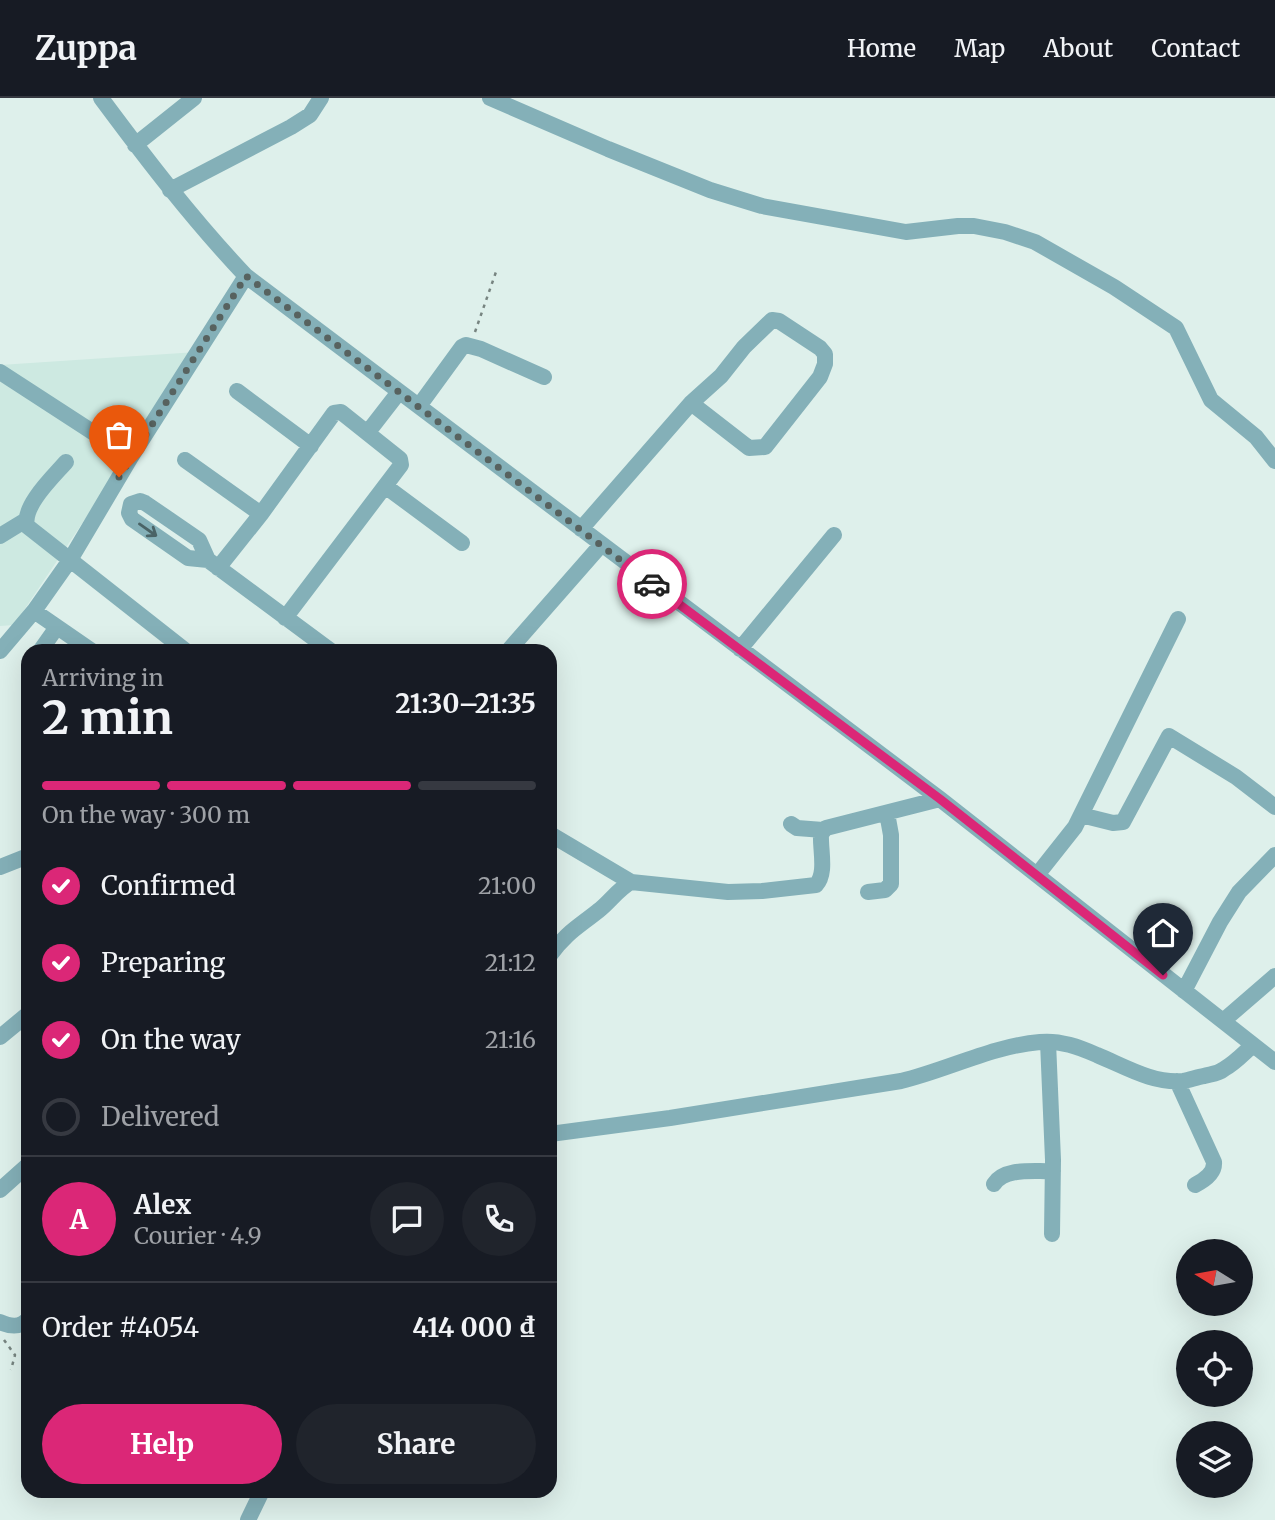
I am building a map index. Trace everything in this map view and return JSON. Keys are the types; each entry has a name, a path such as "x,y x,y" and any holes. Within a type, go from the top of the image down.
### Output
{"street":[{"path":"101,98 204,232 246,276 940,799 1275,1062"},
{"path":"135,145 194,98"},
{"path":"170,190 310,115 321,98"},
{"path":"490,98 710,190 762,206 906,232 974,226 1035,242 1176,328 1212,400 1256,437 1275,461"},
{"path":"0,650 34,611 70,560 131,457 246,276"},
{"path":"581,529 691,403 721,376 769,321 779,321 825,354 825,364 820,377 765,447 754,449 743,445 691,403"},
{"path":"419,406 462,347 470,345 544,377"},
{"path":"0,372 131,457"},
{"path":"237,391 311,446"},
{"path":"368,432 399,392"},
{"path":"213,564 261,514 336,411 368,432 402,461 285,618"},
{"path":"185,460 261,514"},
{"path":"66,462 29,506 27,526 177,644"},
{"path":"384,486 462,544"},
{"path":"213,564 188,558 132,519 129,513 131,504 140,501 145,503 199,540 213,564 321,644"},
{"path":"0,536 26,520"},
{"path":"740,649 834,535"},
{"path":"514,644 601,545"},
{"path":"34,611 79,644"},
{"path":"1037,875 1075,827 1178,619"},
{"path":"45,644 57,626"},
{"path":"1081,814 1113,823 1123,822 1169,736 1236,777 1275,807"},
{"path":"791,824 797,828 823,830 940,799"},
{"path":"868,892 886,890 891,884 891,835 887,813"},
{"path":"557,947 571,930 599,911 631,882 642,881 728,892 816,885 821,878 823,830"},
{"path":"557,838 631,882"},
{"path":"1184,991 1239,892 1275,855"},
{"path":"0,867 21,859"},
{"path":"1223,1021 1275,976"},
{"path":"0,1037 21,1020"},
{"path":"557,1133 901,1081 935,1073 1016,1046 1048,1042 1077,1046 1155,1079 1177,1081 1216,1074 1253,1045"},
{"path":"1048,1042 1053,1171 1052,1234"},
{"path":"1177,1081 1214,1162 1212,1172 1204,1181 1195,1185"},
{"path":"0,1189 21,1171"},
{"path":"994,1184 997,1178 1006,1173 1053,1171"},
{"path":"0,1322 15,1326 21,1324"},
{"path":"248,1520 259,1498"}],"path":[{"path":"470,345 497,269"},
{"path":"0,1335 15,1355 11,1370"}],"shaded area":[{"path":"197,352 14,625 0,626 0,365"}],"way so far":[{"path":"119,477 246,276 652,584"}],"route":[{"path":"652,584 940,799 1163,975"}]}
